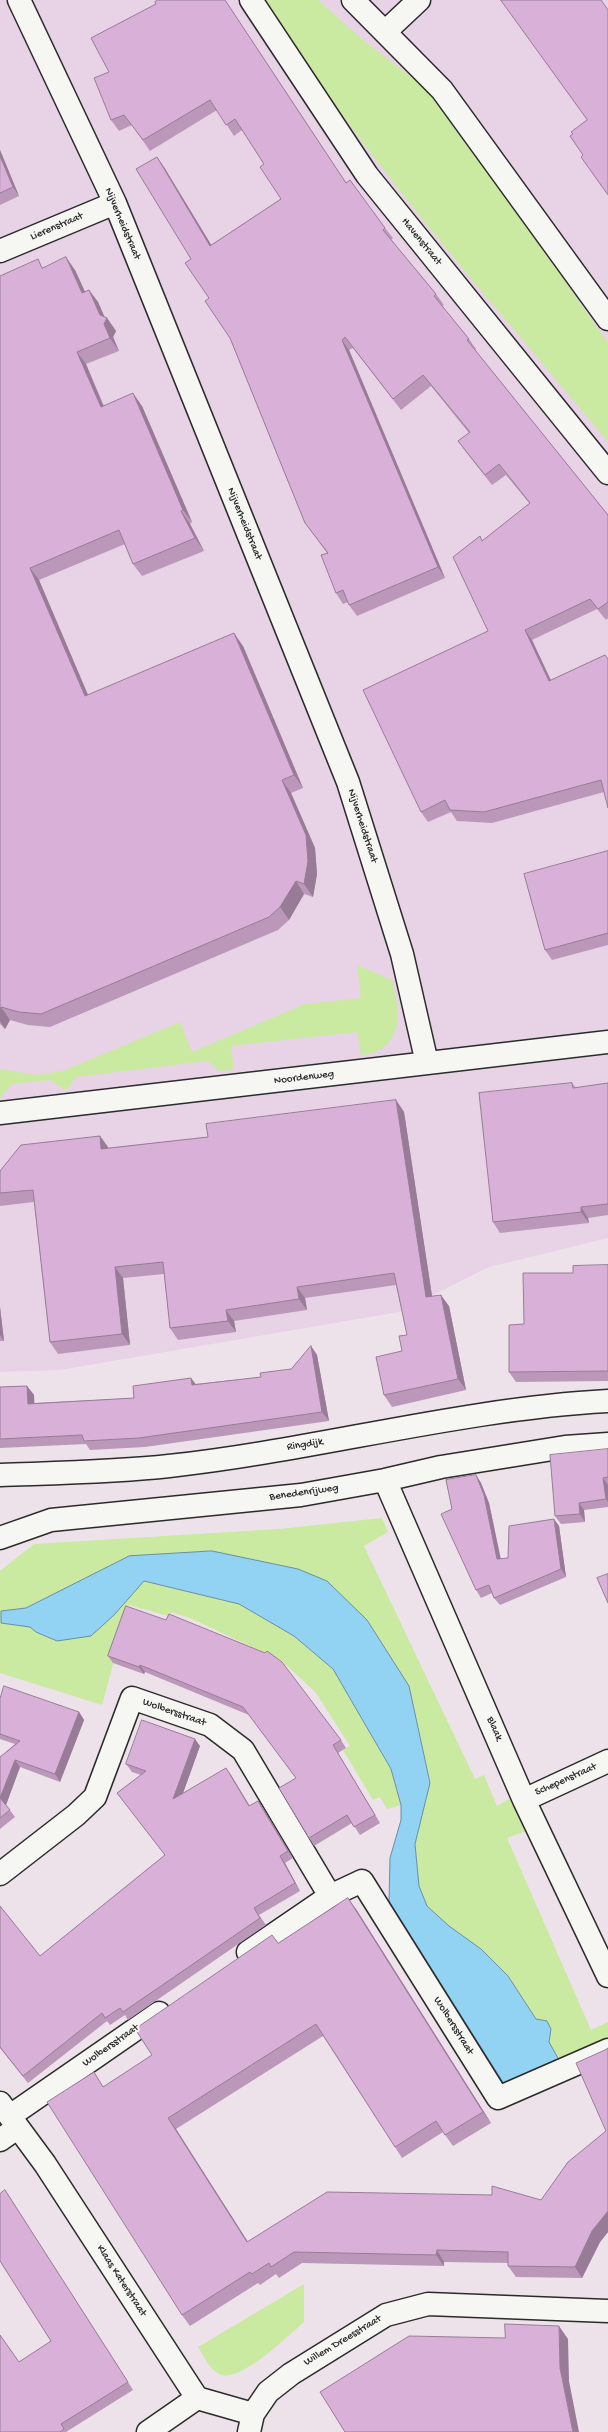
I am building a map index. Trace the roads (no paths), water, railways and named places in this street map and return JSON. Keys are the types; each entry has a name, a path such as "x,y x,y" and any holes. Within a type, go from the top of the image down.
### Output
{"street":[{"name":"Nijverheidstraat","path":"19,0 115,203 348,782 402,954 427,1063"},
{"name":"Havenstraat","path":"250,0 366,175 608,473"},
{"path":"353,0 442,90 608,319"},
{"path":"385,32 419,0"},
{"name":"Lierenstraat","path":"0,251 115,203"},
{"name":"Noordenweg","path":"0,1113 608,1042"},
{"name":"Ringdijk","path":"0,1474 169,1466 368,1435 480,1414 608,1401"},
{"name":"Benedenrijweg","path":"0,1538 51,1520 301,1494 385,1480 441,1467 565,1448 608,1444"},
{"name":"Blaak","path":"385,1480 524,1800 608,1976"},
{"name":"Wolbersstraat","path":"0,1874 95,1798 132,1698 210,1725 243,1750 330,1896"},
{"name":"Schepenstraat","path":"524,1800 608,1761"},
{"name":"Wolbersstraat","path":"231,1964 330,1896 362,1882 498,2098 608,2050"},
{"name":"Wolbersstraat","path":"7,2122 178,2000"},
{"name":"Klaas Katerstraat","path":"7,2122 44,2164 198,2398"},
{"name":"Willem Dreesstraat","path":"251,2423 268,2392 290,2374 359,2330 386,2315 411,2307 428,2304 608,2311"},
{"path":"148,2432 198,2398 251,2423"}],"water":[{"path":"212,1551 298,1569 327,1581 367,1620 409,1686 430,1783 415,1844 419,1886 427,1906 449,1926 481,1949 508,1976 536,2019 547,2021 551,2029 549,2042 559,2060 504,2084 389,1901 390,1858 401,1820 401,1805 391,1769 333,1669 294,1636 239,1604 144,1581 114,1615 91,1636 57,1641 36,1632 30,1627 1,1623 1,1611 26,1608 129,1556"}]}
